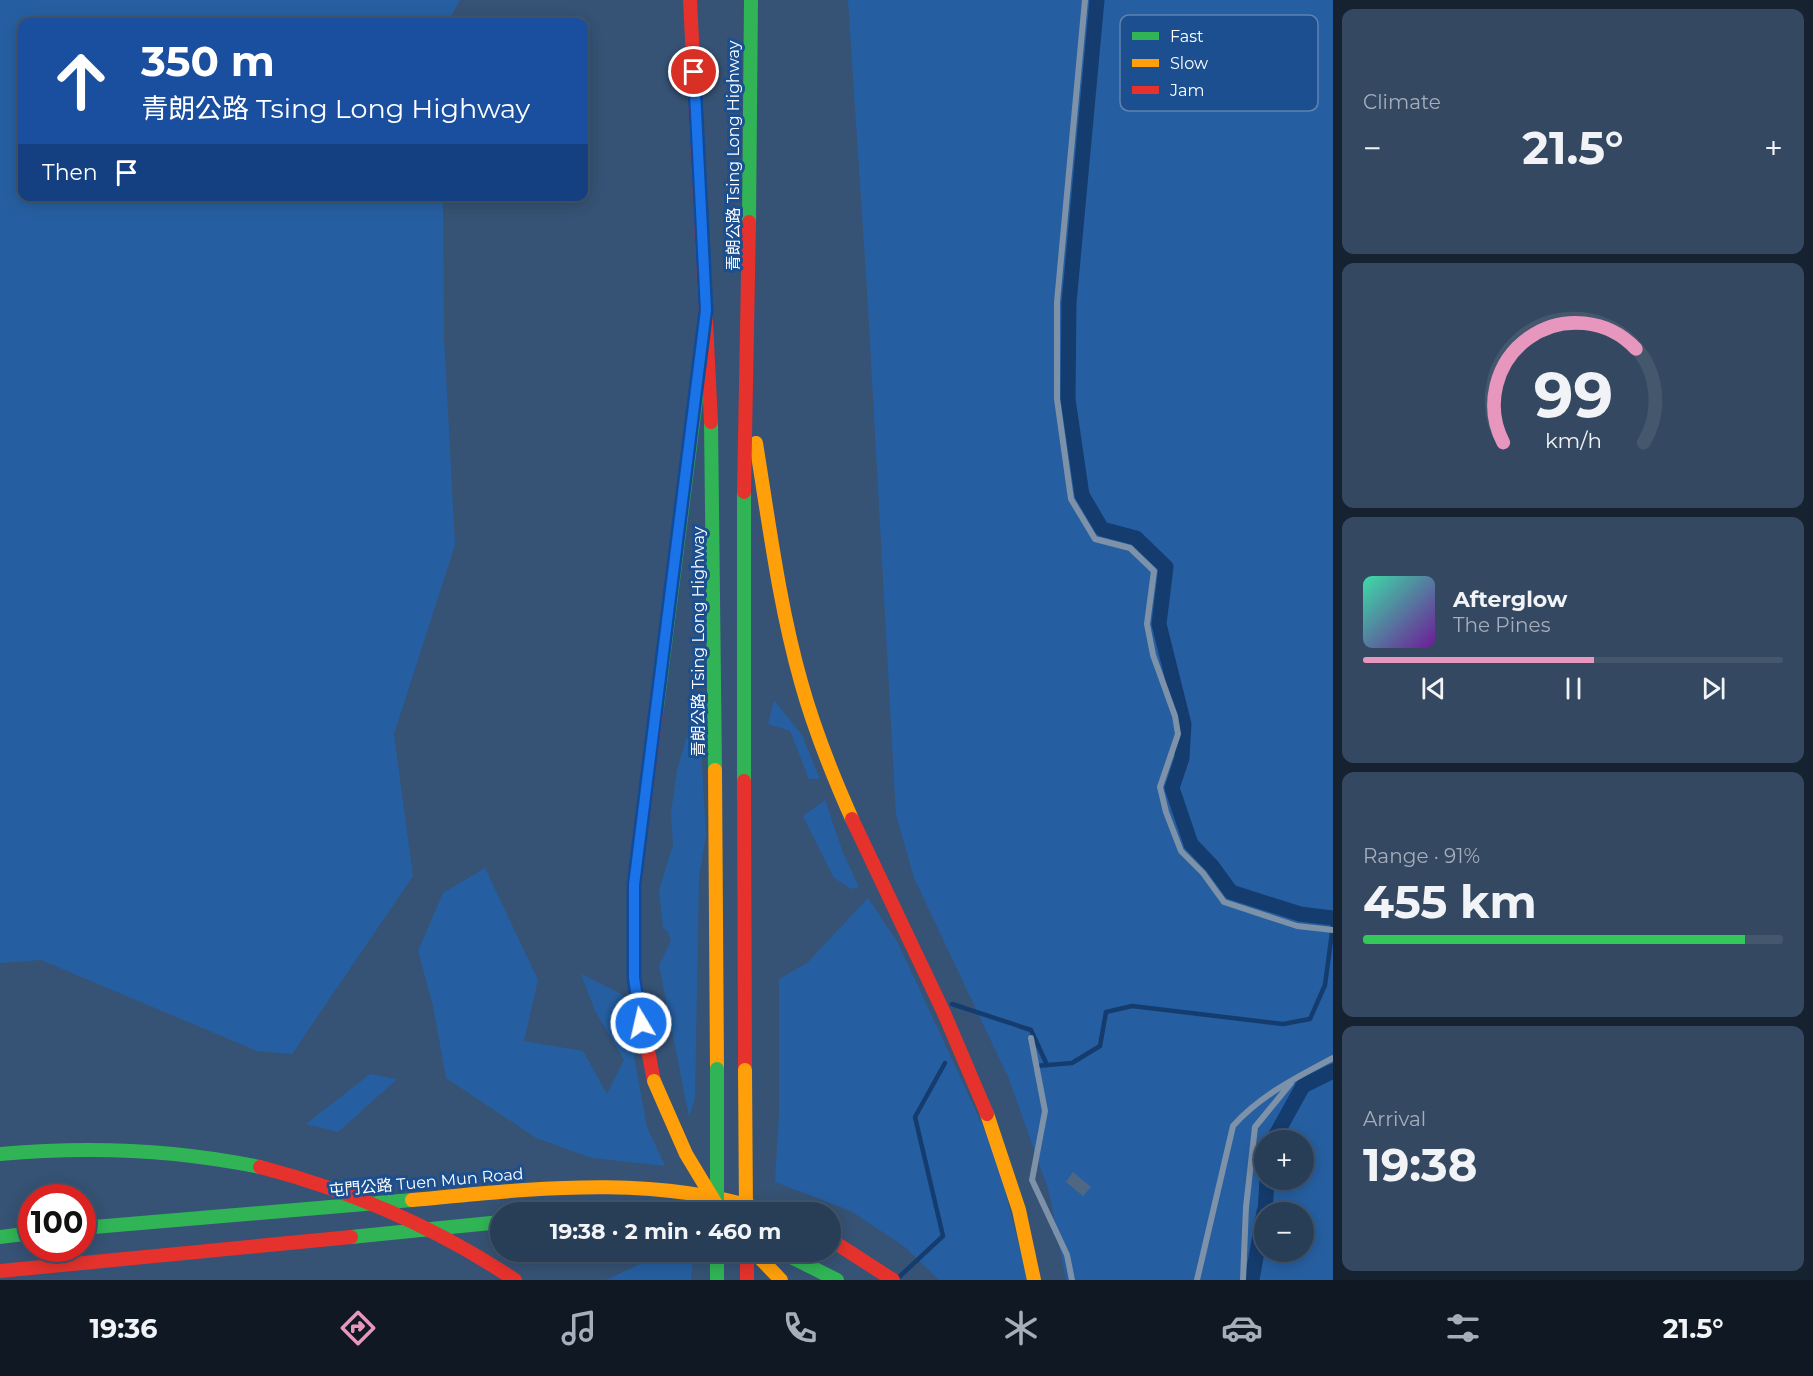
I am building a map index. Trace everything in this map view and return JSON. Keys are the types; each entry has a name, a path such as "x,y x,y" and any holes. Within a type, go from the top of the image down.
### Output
{"highway":[{"name":"青朗公路 Tsing Long Highway","path":"690,0 706,310 714,530 719,1202"},
{"name":"青朗公路 Tsing Long Highway","path":"746,1202 743,522 748,391 751,0"},
{"path":"706,310 634,885 634,978 654,1081 686,1154 713,1202"},
{"path":"748,391 784,605 824,754 854,824 975,1079 1009,1175 1034,1280"},
{"path":"0,1154 75,1149 147,1149 199,1155 260,1167 311,1180 406,1217 472,1252 515,1280"},
{"name":"屯門公路 Tuen Mun Road","path":"96,1227 558,1187 634,1186 691,1192 738,1202"},
{"path":"0,1271 300,1243 471,1222 490,1222"},
{"path":"0,1237 18,1235"},
{"path":"841,1246 893,1280"},
{"path":"717,1262 717,1280"},
{"path":"747,1262 747,1280"},
{"path":"764,1262 781,1280"},
{"path":"801,1262 837,1280"}],"lane":[{"path":"1085,0 1057,302 1057,399 1071,500 1095,539 1130,548 1154,571 1147,624 1156,665 1175,716 1178,734 1160,787 1166,812 1181,851 1203,873 1224,902 1298,926 1333,930"},
{"path":"1031,1038 1045,1111 1032,1180 1067,1255 1072,1280"},
{"path":"1197,1280 1233,1125 1250,1107 1295,1077 1333,1058"},
{"path":"1243,1280 1246,1207 1255,1127 1295,1077"}],"shaded area":[{"path":"0,0 460,0 450,18 18,18 18,201 443,201 444,337 455,545 394,734 413,876 292,1054 257,1051 41,960 0,963"},
{"path":"848,0 1333,0 1333,1280 1066,1280 1049,1192 1009,1079 914,878 896,815 868,306"},
{"path":"698,698 706,835 699,877 695,1098 689,1117 659,965 671,941 668,932 663,928 659,890 673,845 671,813 677,770"},
{"path":"774,700 802,735 820,779 809,779 790,731 768,724"},
{"path":"825,800 843,853 859,887 851,889 834,878 803,816"},
{"path":"485,868 538,980 524,1041 583,1051 607,1094 624,1060 595,1011 581,974 623,995 647,1127 665,1166 592,1158 536,1138 446,1078 433,1006 418,951 443,893"},
{"path":"868,898 898,943 995,1152 1028,1280 939,1280 905,1247 851,1211 841,1207 841,1202 827,1202 775,1182 779,1114 779,979 807,963"},
{"path":"370,1074 397,1079 338,1132 306,1124"},
{"path":"644,1262 693,1262 691,1280 606,1280"}],"building":[{"path":"1073,1172 1091,1187 1083,1196 1066,1182"}],"waterway":[{"path":"1097,0 1069,303 1068,399 1082,495 1102,529 1136,538 1166,567 1159,624 1184,724 1182,758 1172,788 1191,844 1212,866 1231,892 1300,914 1333,918"},
{"path":"1036,1066 1072,1063 1100,1046 1106,1012 1132,1006 1283,1024 1310,1019 1325,985 1333,925"},
{"path":"952,1004 1031,1030 1047,1065"},
{"path":"898,1278 943,1236 915,1117 945,1063"},
{"path":"1279,1130 1303,1086 1333,1071"},
{"path":"1266,1190 1266,1202"},
{"path":"1252,1280 1255,1262"}],"traffic: fast":[{"path":"749,222 751,0"},
{"path":"657,707 698,383"},
{"path":"711,422 715,770"},
{"path":"744,492 744,781"},
{"path":"717,1069 717,1202"},
{"path":"0,1154 66,1150 130,1151 195,1156 260,1167"},
{"path":"96,1227 412,1200"},
{"path":"351,1237 490,1223"},
{"path":"0,1237 18,1235"},
{"path":"717,1262 717,1280"},
{"path":"801,1262 837,1280"}],"traffic: slow":[{"path":"756,443 775,563 793,653 818,734 852,819"},
{"path":"715,770 717,1069"},
{"path":"745,1070 746,1202"},
{"path":"654,1081 686,1154 715,1202"},
{"path":"987,1114 1019,1210 1034,1280"},
{"path":"412,1200 592,1187 682,1192 733,1202"},
{"path":"764,1262 781,1280"}],"traffic: jam":[{"path":"690,0 711,422"},
{"path":"744,492 749,222"},
{"path":"654,1081 634,978 634,885 657,707"},
{"path":"744,781 745,1070"},
{"path":"852,819 944,1013 987,1114"},
{"path":"260,1167 328,1187 424,1227 515,1280"},
{"path":"0,1271 351,1237"},
{"path":"841,1246 893,1280"},
{"path":"747,1262 747,1280"}],"route":[{"path":"641,1023 634,978 632,934 634,885 701,365 706,310 694,72"}]}
